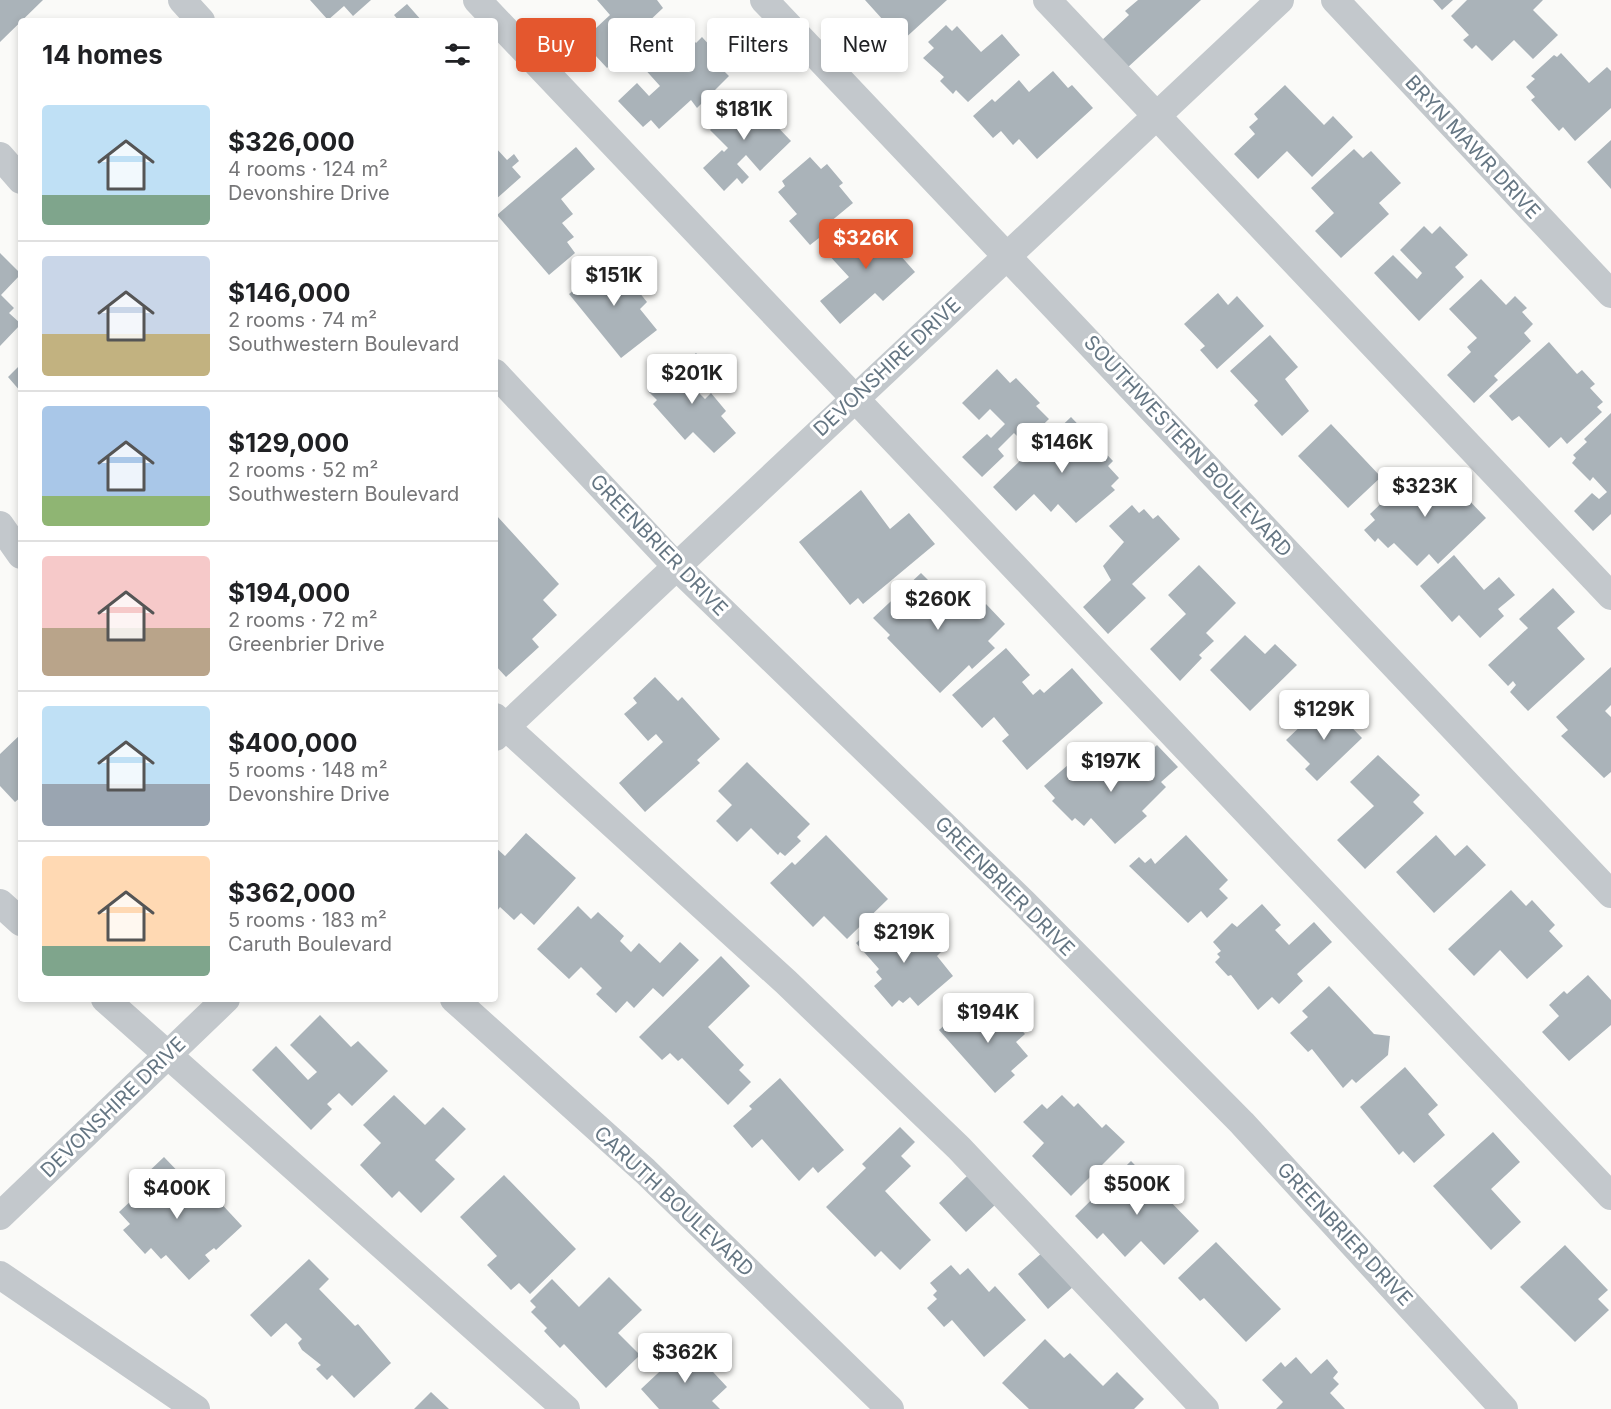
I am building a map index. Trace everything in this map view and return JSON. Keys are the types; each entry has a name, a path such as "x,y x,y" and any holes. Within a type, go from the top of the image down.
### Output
{"street":[{"path":"182,0 198,18"},
{"path":"477,0 494,18"},
{"name":"SOUTHWESTERN BOULEVARD","path":"764,0 1611,894"},
{"path":"1047,0 1611,596"},
{"name":"DEVONSHIRE DRIVE","path":"498,727 676,566 1280,0"},
{"name":"BRYN MAWR DRIVE","path":"1335,0 1611,294"},
{"path":"498,22 1611,1196"},
{"path":"0,156 18,177"},
{"name":"GREENBRIER DRIVE","path":"498,376 676,566 1024,903 1242,1123 1504,1409"},
{"path":"0,525 18,551"},
{"path":"498,727 786,982 959,1148 1204,1409"},
{"path":"0,903 18,919"},
{"path":"108,1002 166,1056 566,1409"},
{"name":"DEVONSHIRE DRIVE","path":"0,1216 223,1002"},
{"name":"CARUTH BOULEVARD","path":"457,1002 645,1171 890,1409"},
{"path":"0,1275 196,1409"}],"building":[{"path":"0,0 43,0 25,18 18,18 18,24 0,42"},
{"path":"310,0 371,0 353,16 344,6 330,18 326,18"},
{"path":"597,0 657,0 663,8 652,18 608,18 607,68 596,56 596,28 610,15"},
{"path":"865,0 947,0 908,36 908,18 881,18"},
{"path":"1138,0 1201,0 1127,68 1101,41 1129,15 1125,11"},
{"path":"1433,0 1453,0 1442,10"},
{"path":"1467,0 1543,0 1533,10 1558,35 1533,59 1514,40 1492,61 1476,45 1472,49 1463,40 1469,35 1451,16"},
{"path":"407,4 419,18 396,18 394,15"},
{"path":"946,25 952,31 957,26 981,52 1002,34 1020,55 968,102 956,90 953,94 940,81 944,77 923,58 934,48 928,42"},
{"path":"702,37 707,42 707,72 725,72 729,76 697,108 691,100 659,129 651,120 643,127 618,101 637,83 649,96 660,86 647,72 695,72 695,42"},
{"path":"1561,53 1589,83 1607,67 1611,71 1611,108 1575,141 1563,127 1559,131 1531,100 1535,97 1526,87 1535,79 1531,76 1554,55 1557,57"},
{"path":"1053,71 1068,88 1072,85 1093,108 1037,159 1019,139 1013,145 1001,131 993,138 973,116 992,99 995,102 1019,80 1029,92"},
{"path":"1285,85 1324,125 1333,116 1353,137 1312,177 1287,151 1258,179 1234,154 1255,134 1249,127 1258,119 1254,114"},
{"path":"742,90 791,141 760,171 746,155 737,164 749,177 742,184 737,178 724,191 703,168 722,150 724,152 728,148 710,130 724,117 719,112"},
{"path":"1611,140 1611,189 1587,162"},
{"path":"576,147 595,169 561,199 573,214 562,223 574,237 567,242 575,253 549,275 498,214"},
{"path":"1354,149 1363,158 1371,151 1401,183 1379,203 1389,214 1341,258 1315,231 1334,213 1311,188"},
{"path":"498,150 507,160 514,154 519,161 512,167 521,177 498,197"},
{"path":"810,157 821,169 827,164 843,183 839,186 853,203 824,227 828,231 810,245 789,221 797,214 778,192 785,186 782,181"},
{"path":"868,221 882,237 889,231 904,249 899,254 915,272 883,301 875,293 840,324 820,301 849,277 826,252 853,228 856,232"},
{"path":"1424,226 1432,234 1440,226 1468,255 1455,267 1464,277 1419,321 1374,273 1393,255 1417,279 1422,273 1400,250"},
{"path":"0,253 18,271 18,277 1,295 14,308 9,313 18,321 18,327 0,346"},
{"path":"610,256 647,302 640,309 657,330 621,358 569,294 586,281 583,278"},
{"path":"1481,279 1506,305 1515,296 1527,308 1522,312 1533,324 1524,333 1531,341 1494,376 1498,380 1474,403 1447,375 1471,352 1467,347 1477,338 1449,309"},
{"path":"1218,293 1228,305 1237,296 1264,326 1217,369 1200,350 1205,346 1184,324"},
{"path":"1270,335 1298,367 1285,379 1309,411 1282,436 1254,405 1258,401 1230,371"},
{"path":"1549,342 1577,374 1582,370 1595,384 1590,388 1603,402 1597,407 1602,412 1567,444 1561,437 1549,448 1519,416 1512,421 1489,396"},
{"path":"696,353 713,372 695,389 705,399 711,393 726,411 721,416 736,433 714,453 693,432 685,440 653,404 657,400 648,391 666,374 670,377"},
{"path":"18,367 18,389 8,377"},
{"path":"997,369 1010,383 1016,378 1040,403 1036,406 1049,419 1024,443 1014,433 998,449 1004,456 982,477 962,457 987,434 991,438 1005,424 990,409 979,420 962,403"},
{"path":"1611,413 1611,514 1593,531 1574,511 1592,493 1599,499 1607,492 1593,477 1590,481 1572,463 1576,458 1573,455 1587,442 1584,439"},
{"path":"1071,417 1113,461 1108,466 1119,478 1111,486 1115,490 1076,523 1058,504 1051,512 1034,494 1016,511 993,487 1023,458 1025,461"},
{"path":"1331,424 1381,477 1348,508 1298,456"},
{"path":"1439,469 1486,518 1438,564 1429,554 1417,566 1394,543 1388,548 1378,538 1375,542 1364,530 1375,520 1370,514 1416,470 1427,481"},
{"path":"861,490 890,529 909,513 935,544 863,604 858,598 850,605 799,542"},
{"path":"1132,505 1139,513 1144,509 1153,519 1158,515 1180,539 1132,584 1146,598 1108,634 1083,607 1111,580 1103,566 1124,542 1109,526"},
{"path":"498,517 559,584 543,600 557,615 532,639 539,647 506,677 498,668"},
{"path":"1454,555 1484,590 1499,577 1515,595 1498,609 1504,616 1480,638 1459,615 1452,622 1420,586"},
{"path":"1199,565 1236,603 1206,633 1214,641 1199,655 1202,658 1180,681 1150,649 1186,614 1168,595"},
{"path":"921,573 946,598 952,592 975,615 986,604 1005,624 988,641 995,648 972,669 969,665 940,693 887,638 890,635 873,618"},
{"path":"1553,588 1575,612 1557,628 1585,659 1528,711 1510,692 1516,685 1513,681 1508,686 1488,665 1528,628 1519,619"},
{"path":"1245,635 1265,654 1275,644 1297,665 1250,711 1210,670"},
{"path":"1006,648 1030,675 1022,682 1033,695 1040,689 1044,693 1072,668 1103,703 1027,770 1002,741 1009,735 994,717 982,728 952,695"},
{"path":"1611,667 1611,705 1605,711 1611,717 1611,772 1604,778 1561,736 1568,730 1556,717"},
{"path":"655,677 678,701 682,697 720,739 697,760 700,763 645,812 619,783 663,742 656,734 648,741 624,714 637,703 633,698"},
{"path":"1323,705 1333,715 1336,711 1362,738 1317,781 1305,769 1310,764 1286,740"},
{"path":"18,737 18,800 15,802 0,786 0,754"},
{"path":"1157,745 1178,767 1161,782 1166,787 1142,811 1147,816 1115,844 1091,818 1084,826 1075,818 1072,821 1052,801 1055,798 1044,786 1077,757 1090,770 1097,762 1118,782"},
{"path":"1378,755 1420,795 1413,802 1424,813 1365,869 1337,840 1374,806 1350,782"},
{"path":"747,762 810,824 797,837 801,841 785,856 780,852 778,855 751,828 737,842 716,821 732,805 718,791"},
{"path":"526,833 576,878 534,925 521,913 514,920 500,907 498,910 498,850 505,856"},
{"path":"826,835 888,899 847,939 824,916 813,927 770,883 792,862 795,865"},
{"path":"1186,835 1228,880 1219,889 1228,898 1207,918 1201,911 1188,923 1129,866 1139,857 1145,863 1151,858 1155,864"},
{"path":"1436,835 1455,856 1467,845 1486,865 1434,913 1396,872"},
{"path":"1511,890 1526,906 1532,900 1555,925 1549,931 1563,946 1527,979 1500,950 1474,976 1448,949"},
{"path":"1262,904 1281,925 1275,930 1289,945 1314,922 1332,942 1297,974 1303,981 1279,1004 1272,997 1258,1010 1231,975 1228,976 1215,962 1220,957 1217,954 1221,951 1213,942 1232,923 1237,927"},
{"path":"578,906 591,919 598,912 624,936 620,941 631,952 639,943 660,963 680,942 699,960 663,997 653,988 634,1008 627,1001 616,1013 596,994 602,988 581,967 569,979 537,949"},
{"path":"900,919 923,945 930,939 941,952 937,956 953,976 918,1006 910,997 903,1003 899,1000 892,1007 874,986 882,979 876,972 879,969 856,943 881,920 889,929"},
{"path":"721,956 750,986 708,1027 744,1065 739,1070 751,1082 728,1105 682,1058 678,1061 670,1053 662,1060 639,1037"},
{"path":"1588,975 1611,1000 1611,1025 1569,1061 1542,1032 1559,1016 1549,1005 1564,991 1567,994"},
{"path":"1329,986 1374,1034 1390,1036 1388,1055 1356,1083 1352,1079 1343,1088 1312,1049 1308,1052 1290,1033 1308,1017 1302,1011"},
{"path":"997,1002 1025,1034 1016,1042 1028,1056 1011,1071 1015,1075 995,1093 939,1030 958,1013 962,1018 973,1008 980,1017"},
{"path":"320,1015 351,1047 358,1041 388,1071 352,1106 339,1093 327,1104 332,1109 311,1130 252,1070 276,1046 308,1080 317,1072 290,1045"},
{"path":"1405,1067 1438,1105 1428,1114 1445,1135 1414,1163 1403,1151 1399,1155 1360,1107"},
{"path":"780,1078 844,1150 818,1173 813,1167 799,1181 762,1139 752,1148 733,1126 752,1109 749,1106"},
{"path":"394,1095 425,1125 443,1107 466,1129 435,1160 455,1179 421,1213 399,1191 392,1198 360,1165 381,1143 363,1125"},
{"path":"1062,1095 1074,1107 1078,1103 1102,1128 1106,1124 1125,1142 1071,1196 1032,1156 1044,1143 1023,1122 1042,1104 1047,1109"},
{"path":"900,1127 915,1142 901,1156 911,1166 885,1191 931,1240 900,1270 881,1251 875,1257 826,1207 866,1168 862,1164"},
{"path":"1493,1132 1520,1162 1491,1189 1521,1222 1491,1250 1433,1186"},
{"path":"164,1157 209,1204 216,1198 242,1226 216,1250 214,1248 205,1255 210,1261 189,1280 166,1255 161,1259 151,1248 145,1254 123,1230 130,1224 119,1212 150,1183 144,1176"},
{"path":"1131,1161 1199,1231 1164,1265 1141,1241 1125,1257 1103,1233 1097,1239 1075,1216"},
{"path":"504,1175 576,1249 530,1294 519,1283 511,1290 487,1265 497,1256 460,1217"},
{"path":"967,1176 995,1205 966,1232 939,1203"},
{"path":"1216,1242 1281,1309 1246,1342 1204,1298 1200,1301 1178,1278"},
{"path":"1565,1245 1608,1290 1598,1299 1609,1310 1575,1342 1520,1287"},
{"path":"1044,1251 1074,1286 1048,1309 1018,1274"},
{"path":"309,1259 329,1279 319,1289 355,1326 358,1324 391,1363 354,1398 332,1375 327,1380 316,1369 321,1365 302,1350 298,1343 302,1339 286,1323 271,1337 250,1315"},
{"path":"951,1265 960,1275 968,1268 989,1292 995,1286 1026,1320 984,1357 952,1320 944,1327 927,1308 937,1299 933,1295 937,1291 930,1283"},
{"path":"609,1277 642,1310 618,1333 640,1355 606,1388 564,1344 560,1348 544,1331 547,1328 531,1312 536,1307 530,1301 552,1279 579,1307"},
{"path":"1045,1339 1064,1358 1070,1353 1103,1386 1117,1372 1144,1399 1134,1409 1029,1409 1002,1383"},
{"path":"688,1345 727,1387 712,1401 720,1409 659,1409 641,1389"},
{"path":"1296,1357 1311,1374 1327,1359 1338,1372 1333,1378 1339,1384 1330,1393 1345,1409 1276,1409 1283,1402 1262,1380 1281,1362 1285,1367"},
{"path":"431,1392 449,1409 414,1409"}]}
